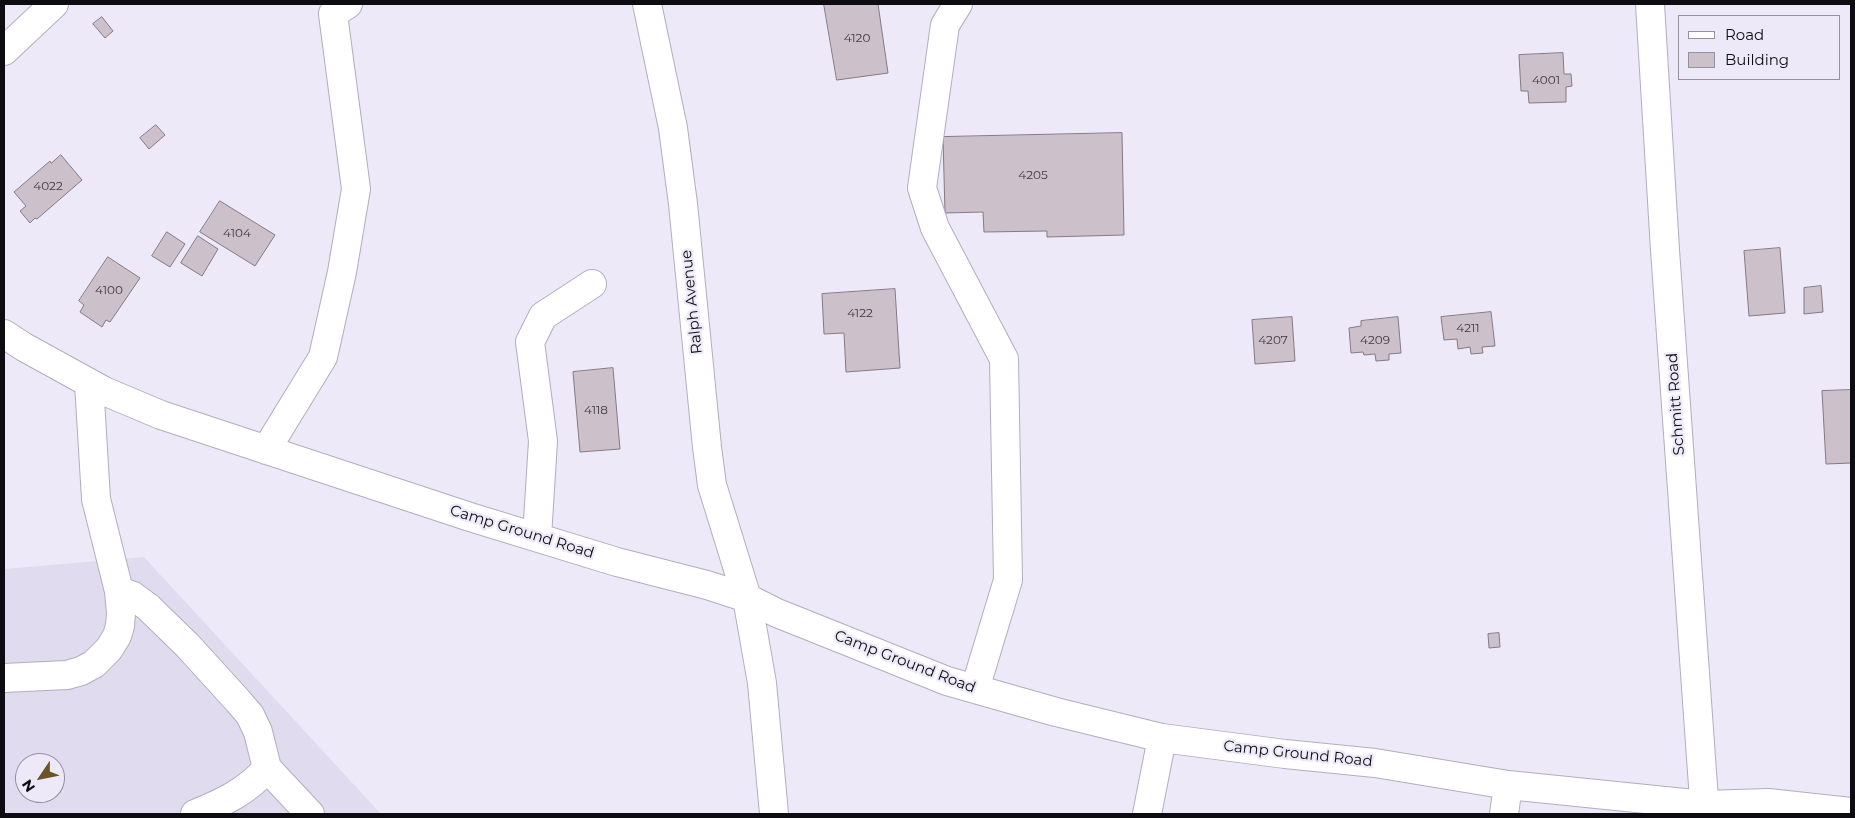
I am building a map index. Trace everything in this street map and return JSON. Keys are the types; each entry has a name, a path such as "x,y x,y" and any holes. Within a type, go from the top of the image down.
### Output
{"street":[{"path":"4,51 54,4"},
{"path":"266,450 323,357 342,272 356,190 333,14 348,4"},
{"name":"Ralph Avenue","path":"647,4 673,128 683,204 712,485 747,598 762,683 774,814"},
{"path":"958,4 945,25 922,188 935,228 1004,358 1008,580 975,689"},
{"name":"Schmitt Road","path":"1650,4 1664,250 1704,810"},
{"path":"537,537 543,441 530,342 543,316 592,284"},
{"name":"Camp Ground Road","path":"4,334 104,391 161,415 617,562 707,585 747,598 777,613 947,681 1056,712 1162,738 1375,763 1508,785 1704,810 1768,804 1802,811 1851,812"},
{"path":"4,678 67,674 81,671 94,664 109,650 120,626 121,613 118,591 96,499 89,383"},
{"path":"118,591 133,596 148,607 188,646 250,715 258,732 267,768 310,814"},
{"path":"1147,814 1162,738"},
{"path":"196,814 227,800 249,787 267,768"},
{"path":"1504,814 1508,785"}],"shaded area":[{"path":"144,557 381,814 4,814 4,568"}],"building":[{"path":"824,4 878,4 888,73 837,80"},
{"path":"102,17 113,31 105,38 93,24"},
{"path":"1563,53 1564,74 1571,74 1572,86 1566,87 1566,102 1529,103 1528,91 1521,91 1519,55"},
{"path":"156,125 165,135 149,149 140,138"},
{"path":"1122,133 1124,235 1047,237 1047,231 984,232 983,212 945,213 943,137"},
{"path":"61,155 82,180 30,223 20,211 26,206 14,192 50,161 51,163"},
{"path":"220,201 275,235 255,266 200,232"},
{"path":"167,232 185,244 170,267 152,256"},
{"path":"198,236 218,249 202,276 181,263"},
{"path":"1780,248 1785,313 1749,316 1744,251"},
{"path":"108,257 140,278 110,322 106,320 102,327 80,312 84,305 79,301"},
{"path":"1821,286 1823,312 1804,314 1804,288"},
{"path":"895,289 900,368 846,372 844,333 824,334 822,294"},
{"path":"1491,312 1495,346 1482,347 1483,353 1471,354 1470,347 1458,349 1457,339 1444,340 1441,317"},
{"path":"1292,317 1295,361 1255,364 1252,320"},
{"path":"1398,317 1401,353 1389,354 1389,360 1376,361 1375,354 1351,353 1349,328 1361,326 1361,321"},
{"path":"613,368 620,449 580,452 573,372"},
{"path":"1851,390 1851,463 1826,464 1822,391"},
{"path":"1499,633 1500,647 1489,648 1488,634"}]}
